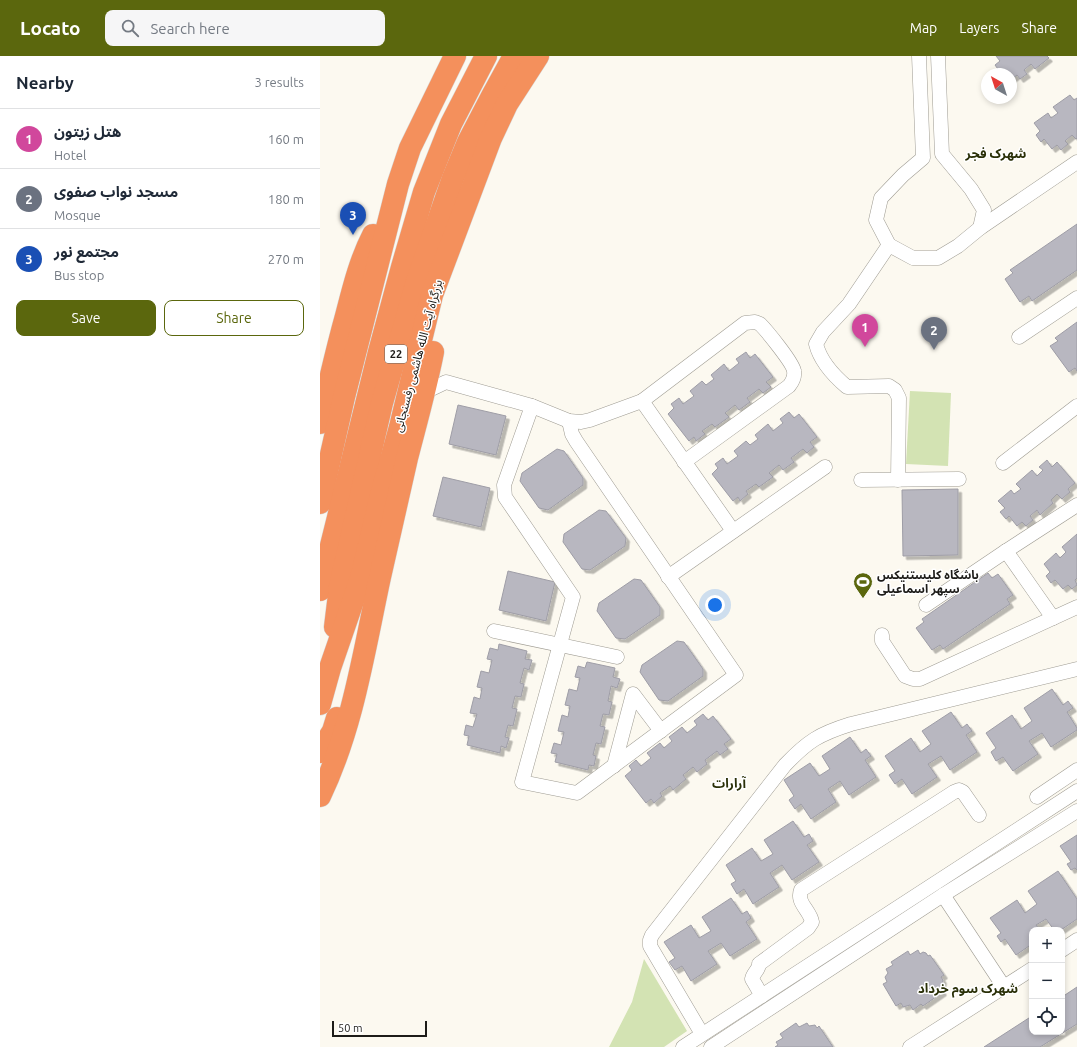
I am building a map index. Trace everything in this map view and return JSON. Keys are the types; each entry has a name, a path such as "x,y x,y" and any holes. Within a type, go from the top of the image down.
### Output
{"highway":[{"path":"320,503 344,397 398,184 410,148 455,56"},
{"name":"22","path":"320,590 379,352 422,200 451,124 486,56"},
{"name":"بزرگراه آیت الله هاشمی رفسنجانی","path":"330,668 342,578 382,403 410,302 440,215 468,142 514,56"},
{"name":"بزرگراه آیت الله هاشمی رفسنجانی","path":"320,704 330,668 361,578 380,495 400,427 432,295 491,138 507,104 538,56"},
{"path":"320,423 352,293 368,245 398,184"},
{"path":"320,796 343,738 355,698 376,595 407,459 425,392 434,346 453,269 460,219"},
{"path":"320,752 333,731 376,595"}],"street":[{"path":"919,56 923,158 903,175 881,198 876,220 888,245 913,258 938,258 958,246 980,228 1076,166"},
{"path":"938,56 942,154 972,188 984,210 980,228"},
{"path":"888,245 849,304 823,332 816,344 818,353 836,377 847,387 889,386 895,390 899,398 898,480"},
{"path":"1019,337 1077,298"},
{"path":"425,392 446,382 532,406 569,421 581,422 642,401 745,323 755,322 763,327 793,367 794,376 789,386 684,462"},
{"path":"434,346 437,368 446,382"},
{"path":"642,401 733,531"},
{"path":"532,406 504,485 505,498 573,597 522,782 577,793 736,675 576,441 572,434 569,421"},
{"path":"1003,463 1077,406"},
{"path":"668,577 824,467"},
{"path":"861,480 959,479"},
{"path":"926,605 1077,505"},
{"path":"1006,551 1053,618"},
{"path":"882,635 882,640 905,676 913,679 920,679 1077,607"},
{"path":"494,631 617,657"},
{"path":"702,1034 650,946 650,940 652,935 785,765 801,748 815,738 834,729 851,724 1077,669"},
{"path":"614,766 633,694 661,731"},
{"path":"1038,797 1077,770"},
{"path":"764,1013 752,976 761,962 808,928 812,922 811,917 800,901 799,895 801,890 954,792 959,790 963,792 979,815"},
{"path":"683,1047 1077,791"},
{"path":"711,1047 942,895 1077,811"},
{"path":"942,895 1004,987"},
{"path":"1065,948 1077,940"},
{"path":"910,1047 1029,971"}],"green space":[{"path":"910,391 951,393 948,466 906,464"},
{"path":"644,959 687,1031 664,1047 609,1047 632,1002"}],"building":[{"path":"996,56 1047,56 1049,58 1035,69 1031,64 1024,70 1027,74 1020,79 1017,75 1017,68 997,68 995,65 1000,61"},
{"path":"1070,95 1074,100 1077,98 1077,138 1076,139 1072,135 1065,141 1068,144 1061,150 1057,145 1052,149 1044,139 1041,142 1036,135 1040,131 1034,123 1048,113 1051,118 1058,113 1053,107"},
{"path":"1077,224 1077,270 1032,301 1029,296 1020,302 1005,279 1013,273 1010,270"},
{"path":"1077,322 1077,371 1075,368 1069,372 1050,346 1058,341 1055,338"},
{"path":"746,352 750,358 755,354 773,377 766,382 771,387 763,393 759,389 747,398 750,402 739,410 735,405 725,413 729,417 715,427 712,424 702,431 705,434 696,441 694,437 689,441 668,414 674,408 671,404 679,398 683,404 694,396 690,391 702,381 706,385 714,379 711,375 724,364 729,371 739,363 736,359"},
{"path":"458,405 506,416 496,455 449,444"},
{"path":"789,412 794,418 799,414 817,437 810,442 814,447 807,453 803,449 791,458 794,462 783,470 779,465 769,473 773,477 759,487 756,484 746,491 748,494 740,501 738,497 733,501 712,474 718,468 715,464 723,458 727,464 738,456 734,451 746,441 750,445 758,439 755,435 768,424 773,431 783,423 780,419"},
{"path":"557,449 564,451 583,478 583,485 548,510 539,508 520,481 522,473"},
{"path":"1047,460 1052,467 1057,462 1075,483 1068,489 1070,492 1062,499 1057,494 1051,500 1053,503 1040,515 1037,510 1030,516 1033,520 1026,526 1022,522 1017,526 1009,516 1006,519 1000,512 1005,508 998,501 1011,490 1014,494 1021,489 1016,484 1032,470 1037,476 1043,470 1039,467"},
{"path":"443,477 490,488 481,527 433,516"},
{"path":"958,489 958,555 903,556 902,490"},
{"path":"599,510 606,511 626,538 625,546 590,570 582,569 563,542 564,534"},
{"path":"1077,534 1077,578 1075,580 1077,585 1072,589 1068,585 1063,589 1055,580 1051,583 1046,576 1050,572 1044,564 1056,553 1060,558 1066,552 1062,547"},
{"path":"508,571 555,582 546,621 499,610"},
{"path":"988,573 992,578 998,574 1013,595 1007,599 1010,604 943,649 940,645 932,650 916,628 924,622 922,619"},
{"path":"634,579 641,580 660,607 660,615 625,639 616,638 597,611 599,603"},
{"path":"677,641 684,642 703,669 703,676 668,701 659,700 640,672 642,665"},
{"path":"499,644 527,651 525,659 532,660 529,670 524,668 520,683 524,684 521,697 515,696 512,708 517,709 513,726 508,725 505,737 509,738 506,748 501,746 500,753 467,745 469,736 464,735 466,725 473,727 477,714 470,713 474,697 480,699 482,688 477,687 481,671 489,673 492,660 487,659 490,648 498,650"},
{"path":"587,662 615,668 613,677 620,679 617,688 611,686 608,701 612,702 609,715 603,714 600,726 605,727 601,744 596,743 593,755 596,756 594,766 589,765 588,770 555,762 557,754 551,753 554,743 561,745 564,732 558,731 562,715 568,717 570,706 565,705 569,689 577,691 580,678 575,677 578,666 585,668"},
{"path":"1052,689 1063,705 1068,701 1073,708 1067,712 1077,730 1051,747 1042,733 1029,741 1038,754 1013,771 1003,757 996,761 991,752 996,748 986,733 1012,715 1021,729 1032,721 1024,708"},
{"path":"951,712 962,728 967,724 972,731 966,735 977,752 950,770 941,756 928,764 937,777 912,794 902,779 895,784 889,775 895,771 885,756 911,738 920,752 931,744 922,731"},
{"path":"703,714 708,720 713,716 731,739 724,744 728,749 720,755 717,751 705,760 707,764 697,772 693,767 683,775 686,779 673,790 670,786 660,793 662,796 654,803 651,799 646,803 625,776 632,770 629,766 636,760 641,766 651,758 647,753 660,743 664,748 672,741 669,737 682,727 687,733 697,725 694,721"},
{"path":"850,737 861,753 866,749 871,756 865,760 876,777 849,795 840,781 828,789 836,802 811,819 801,804 795,809 789,800 794,796 784,780 810,763 819,776 830,769 822,756"},
{"path":"793,821 804,837 809,834 813,841 807,845 819,862 792,880 782,865 770,873 779,887 753,904 744,889 737,894 731,884 736,881 726,865 752,848 761,861 773,854 764,840"},
{"path":"1077,835 1077,870 1075,868 1071,870 1067,864 1071,862 1060,846"},
{"path":"1058,871 1077,899 1077,919 1065,927 1052,927 1046,919 1036,925 1038,927 1029,927 1029,946 1016,955 1005,939 1001,942 997,936 1001,933 990,918 1017,900 1025,913 1037,904 1028,891"},
{"path":"731,898 742,914 747,911 751,918 746,922 757,939 730,956 721,943 708,951 717,964 691,981 682,966 675,970 669,962 675,958 664,942 691,925 699,938 711,931 702,917"},
{"path":"918,950 920,954 923,952 928,956 930,955 944,975 941,977 943,980 942,986 940,987 943,992 923,1006 921,1004 913,1010 910,1005 903,1007 901,1003 896,1006 883,984 887,982 885,977 888,973 886,969 893,965 891,962 908,951 910,955"},
{"path":"1077,987 1077,1024 1065,1031 1065,999 1065,995"},
{"path":"1029,1018 1029,1035 1059,1035 1040,1047 984,1047"},
{"path":"796,1023 799,1027 807,1023 809,1026 815,1025 817,1028 819,1026 833,1047 775,1047 778,1045 776,1042 783,1038 780,1034"}],"place":[{"name":"مجتمع نور","path":"353,235"},
{"name":"هتل زیتون","path":"865,347"},
{"name":"مسجد نواب صفوی","path":"934,350"},
{"name":"باشگاه کلیستنیکس سپهر اسماعیلی","path":"863,599"}],"district":[{"name":"شهرک فجر","path":"996,153"},
{"name":"آرارات","path":"729,783"},
{"name":"شهرک سوم خرداد","path":"968,988"}]}
